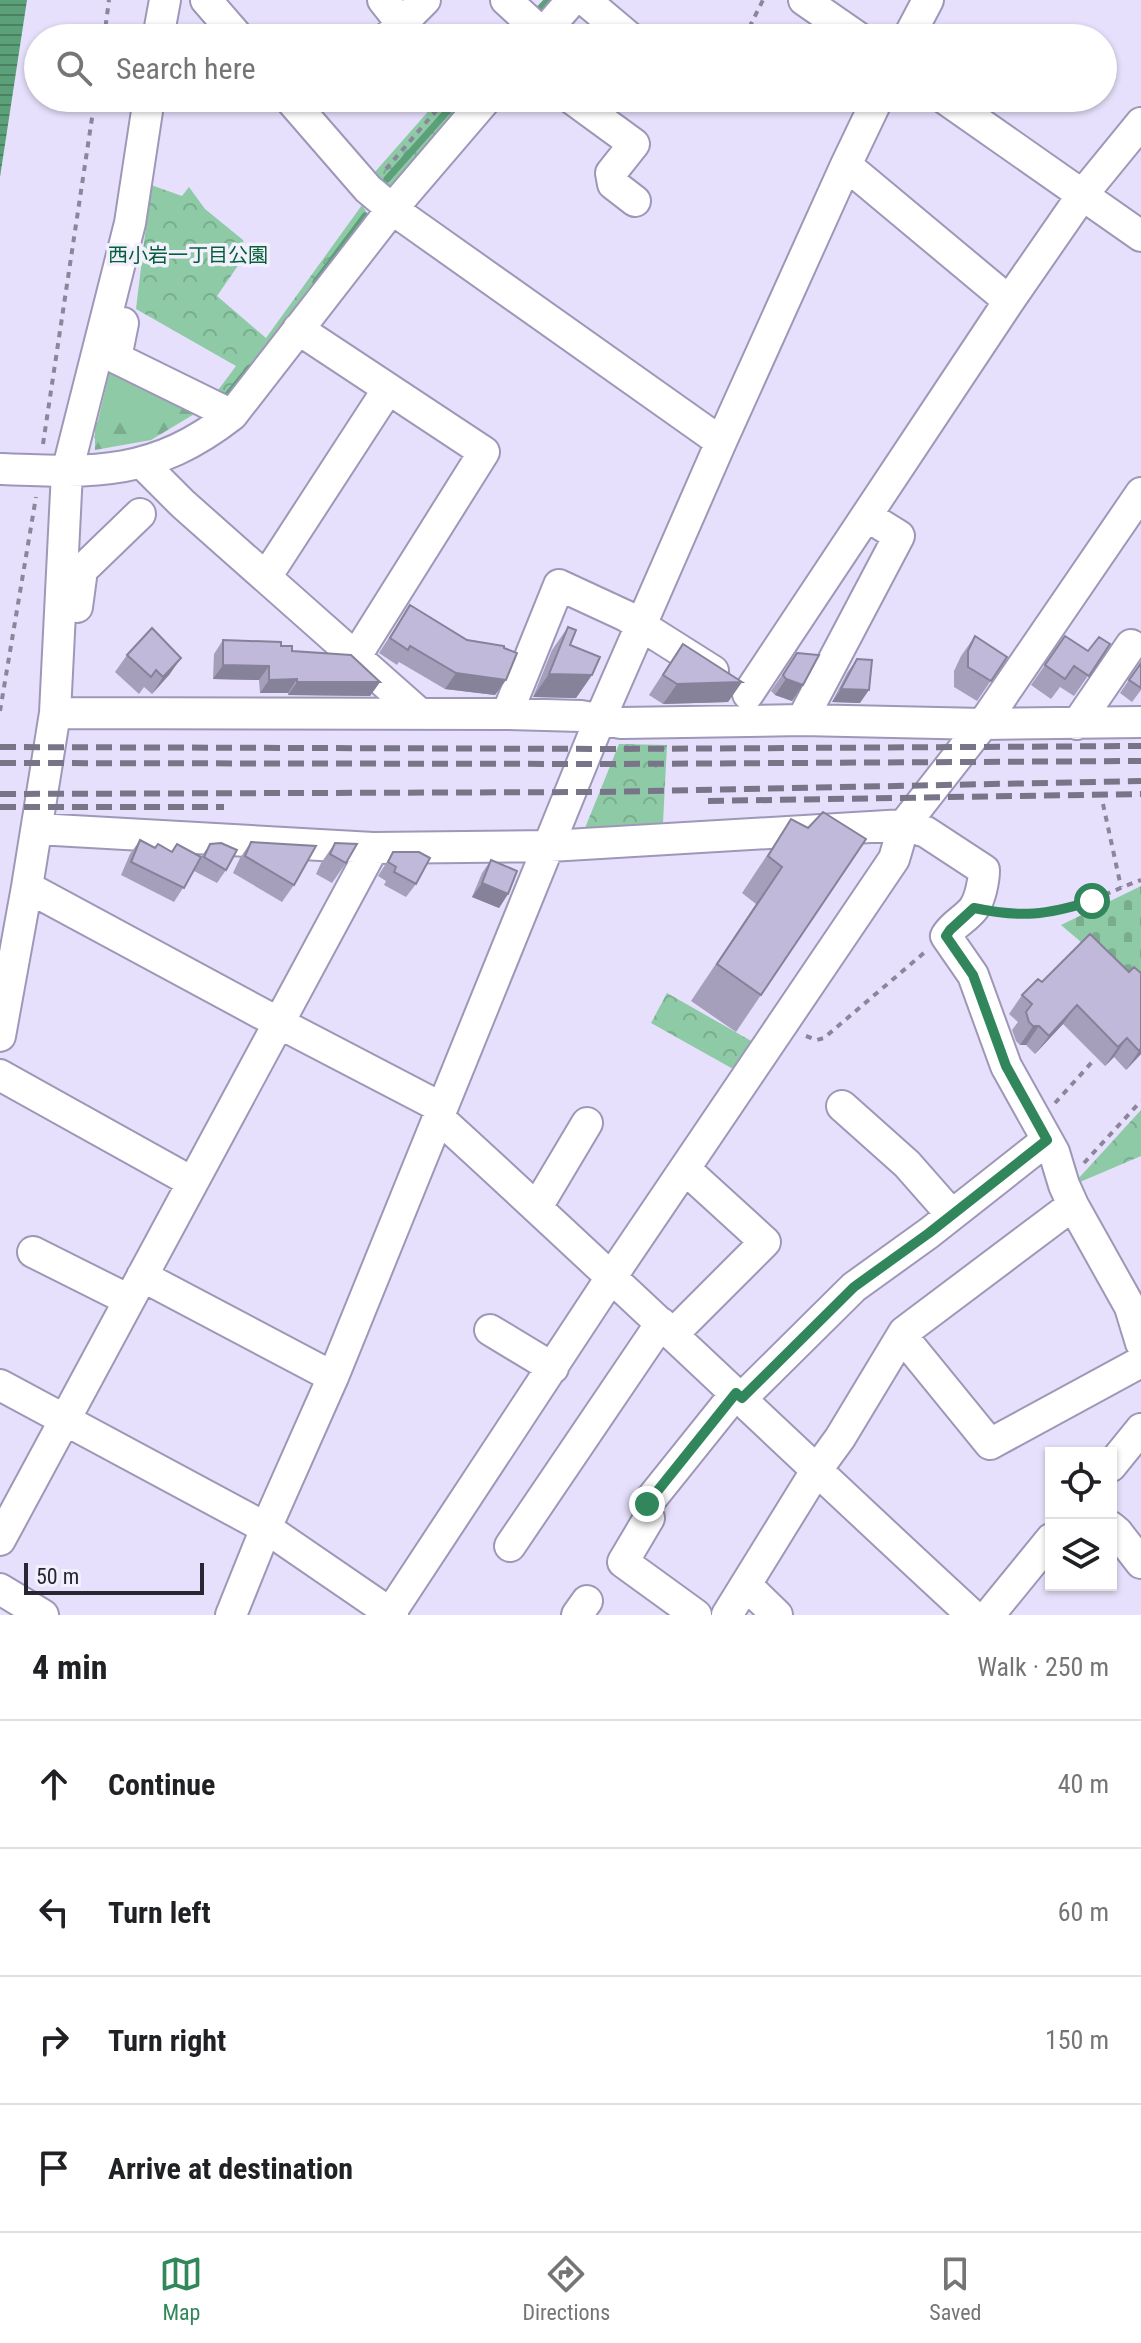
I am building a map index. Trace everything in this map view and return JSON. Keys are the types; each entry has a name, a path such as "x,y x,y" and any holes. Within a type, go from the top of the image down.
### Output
{"street":[{"path":"161,24 165,0"},
{"path":"397,24 425,0"},
{"path":"506,0 529,24"},
{"path":"551,24 572,0"},
{"path":"585,0 613,24"},
{"path":"804,0 839,24"},
{"path":"915,24 928,0"},
{"path":"0,1036 37,829 55,700 64,501 46,471 130,223 147,112"},
{"path":"312,112 368,189 392,209 721,442"},
{"path":"0,469 91,472 142,463 190,445 232,415 469,112"},
{"path":"590,112 634,144 611,173 613,184 635,201"},
{"path":"231,1615 333,1377 600,719 721,442 871,112"},
{"path":"964,112 1141,236"},
{"path":"748,694 1009,301 1083,194 1141,123"},
{"path":"846,165 1009,301"},
{"path":"130,223 136,250 116,358 232,415"},
{"path":"298,329 484,452 356,656"},
{"path":"266,577 388,389"},
{"path":"142,463 183,504 420,714"},
{"path":"0,1385 266,1528 391,1614 612,1276 894,859 904,825 983,724 1141,493"},
{"path":"55,700 69,665 82,570 140,514"},
{"path":"802,720 899,536 867,516"},
{"path":"507,714 559,585 641,624 748,694 772,721"},
{"path":"1077,724 1131,645"},
{"path":"55,700 420,714 581,716 621,723 802,720 983,724 1141,722"},
{"path":"37,829 373,848 550,846 904,825 926,832 984,870 974,908 946,936 973,975 1006,1066 1043,1132 1069,1195 1130,1307 1141,1343"},
{"path":"0,1540 373,848"},
{"path":"27,887 440,1112 816,1471 972,1615"},
{"path":"0,1075 192,1182"},
{"path":"842,1106 907,1164 951,1214"},
{"path":"537,1207 587,1123"},
{"path":"696,1615 623,1562 648,1511 739,1395 854,1287 951,1214 1043,1132"},
{"path":"510,1546 667,1328 765,1242 685,1169"},
{"path":"727,1615 902,1336 1069,1195"},
{"path":"33,1252 136,1288 333,1377"},
{"path":"490,1330 553,1368"},
{"path":"902,1336 990,1444 1141,1362"},
{"path":"1117,1459 1141,1429"},
{"path":"1117,1532 1141,1563"},
{"path":"989,1615 1045,1546"},
{"path":"746,1585 777,1615"},
{"path":"0,1589 43,1615"}],"path":[{"path":"106,24 109,0"},
{"path":"751,24 763,0"},
{"path":"0,711 46,471 93,112"},
{"path":"1103,804 1121,887"},
{"path":"974,908 1030,916 1049,913 1092,901 1141,880"},
{"path":"781,1027 817,1040 824,1038 946,936"},
{"path":"1043,1132 1093,1061"},
{"path":"1069,1195 1141,1101"}],"green space":[{"path":"428,112 460,112 395,186 382,184 374,173"},
{"name":"西小岩一丁目公園","path":"151,185 182,196 189,187 205,209 243,240 246,254 217,296 266,338 362,205 369,216 233,396 213,397 236,366 136,309"},
{"path":"111,365 193,403 99,439 94,438"},
{"path":"182,396 196,413 151,440 95,450 95,422 146,419"},
{"path":"619,744 667,745 663,823 585,828"},
{"path":"1141,886 1141,993 1061,925"},
{"path":"667,993 760,1046 742,1074 651,1023"},
{"path":"1141,1110 1141,1156 1080,1182 1077,1180"}],"shaded area":[{"path":"0,0 27,0 0,177"}],"building":[{"path":"410,605 467,640 504,646 517,653 506,680 456,673 390,638"},
{"path":"568,627 576,630 570,645 600,657 592,675 549,674"},
{"path":"152,628 181,658 163,677 156,670 151,677 127,655"},
{"path":"975,636 1007,657 991,681 968,667 968,651"},
{"path":"1065,636 1088,651 1099,637 1110,644 1089,676 1074,666 1065,679 1045,665"},
{"path":"223,640 281,642 281,646 292,646 292,651 351,655 380,682 269,680 269,666 223,665"},
{"path":"683,644 742,682 677,684 663,675"},
{"path":"797,653 819,655 803,685 783,675"},
{"path":"857,659 872,660 869,690 841,689"},
{"path":"1141,663 1141,688 1129,680"},
{"path":"823,812 866,839 761,995 717,964 782,867 768,856 791,819 808,828"},
{"path":"140,840 155,848 158,844 172,852 177,844 201,857 184,888 131,862"},
{"path":"251,842 316,846 294,885 245,856"},
{"path":"221,843 237,850 226,870 204,857 210,844"},
{"path":"335,843 357,844 346,863 330,854"},
{"path":"393,852 419,852 430,858 416,884 394,872 396,867 388,862"},
{"path":"491,860 517,871 508,894 482,883"},
{"path":"1090,934 1129,972 1134,967 1141,973 1139,1051 1127,1038 1118,1047 1077,1005 1049,1036 1039,1026 1029,1022 1026,1012 1032,1004 1022,995 1038,979 1042,982"}],"waterway":[{"path":"534,15 548,0"},
{"path":"387,179 447,112"},
{"path":"316,282 365,216"},
{"path":"227,396 250,368"}],"railway":[{"path":"0,747 618,749 1141,746"},
{"path":"0,763 1141,761"},
{"path":"0,794 599,792 1141,781"},
{"path":"708,801 1141,794"},
{"path":"0,807 224,807"}],"route":[{"path":"647,1504 736,1393 742,1398 854,1287 929,1233 1047,1140 1006,1066 973,975 946,936 974,908 1030,916 1092,901"}]}
